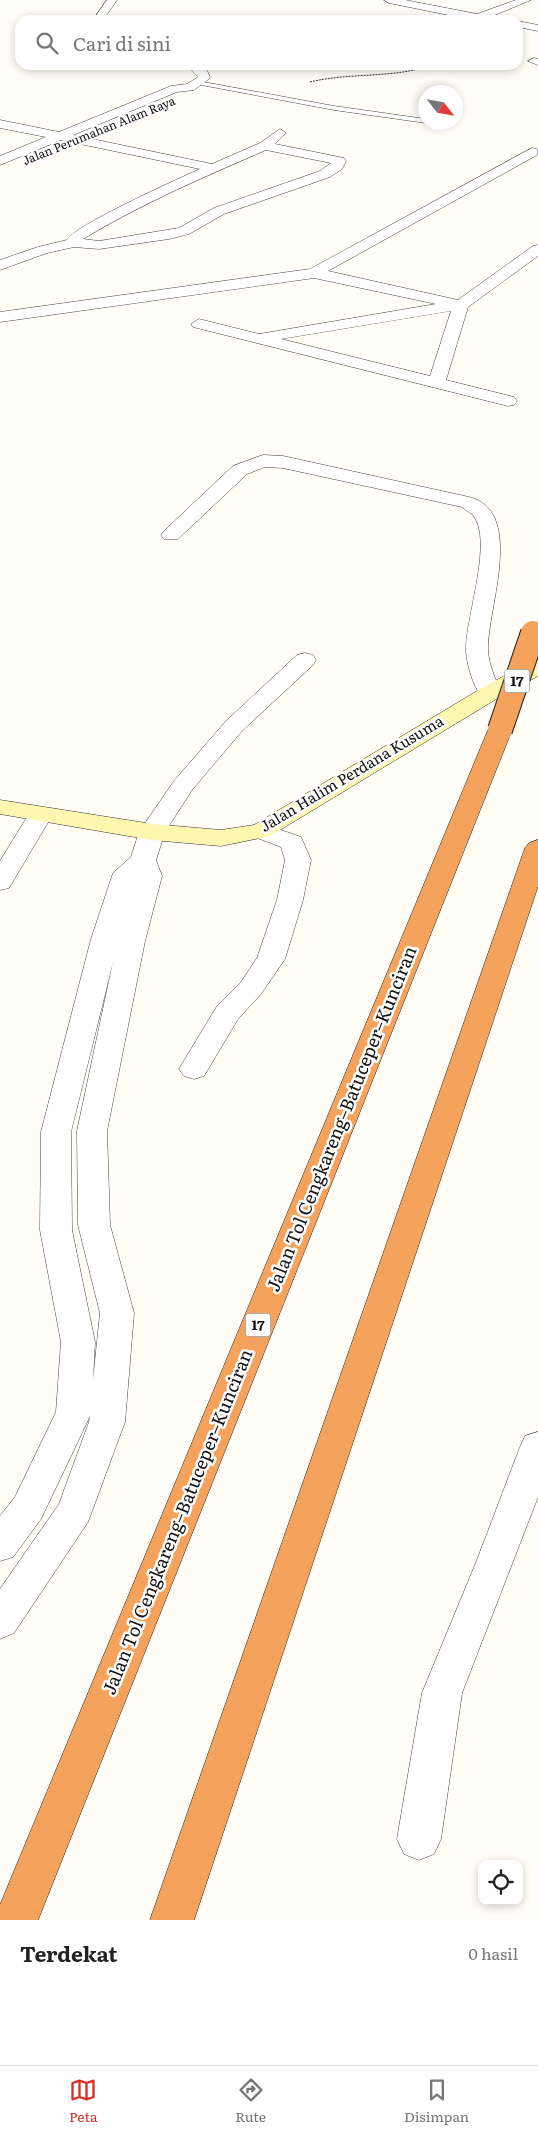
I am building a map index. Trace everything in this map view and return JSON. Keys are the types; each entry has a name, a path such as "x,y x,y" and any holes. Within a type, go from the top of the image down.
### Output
{"highway":[{"name":"Jalan Tol Cengkareng–Batuceper–Kunciran","path":"16,1920 500,730 536,627"},
{"path":"172,1920 538,848"}],"main road":[{"name":"Jalan Halim Perdana Kusuma","path":"0,807 41,814 147,846 221,838 261,831 490,692 538,667"}],"street":[{"path":"102,15 112,0"},
{"path":"389,0 462,15"},
{"path":"485,15 526,0"},
{"path":"523,25 538,28"},
{"path":"194,85 204,78 203,73 199,70"},
{"name":"Jalan Perumahan Alam Raya","path":"0,172 174,89 194,85 192,92 79,140"},
{"path":"0,124 63,141 206,171"},
{"path":"0,132 47,142 79,140 206,171"},
{"path":"74,242 75,238 82,232 206,171 265,146 281,132"},
{"name":"Jalan Perumahan Alam Raya","path":"0,161 47,142"},
{"path":"0,265 43,250 74,242 88,245 108,244 169,236 184,231 198,221 219,211 324,174 337,166 339,160 265,146"},
{"path":"314,273 532,152"},
{"path":"253,339 461,305 538,249"},
{"path":"0,317 314,273 461,305"},
{"path":"436,384 461,305"},
{"path":"199,324 508,401"},
{"path":"171,536 240,470 263,461 283,462 469,503 480,512 488,529 490,562 477,648 480,666 490,692"},
{"path":"0,1545 28,1508 74,1412 78,1342 56,1230 56,1132 105,939 126,873 147,846 183,786 234,726 305,660"},
{"path":"0,882 41,814"},
{"path":"194,1069 227,1013 251,988 270,959 290,900 298,860 292,842 261,831"},
{"path":"0,1621 75,1511 107,1422 117,1313 94,1225 92,1131 131,940 149,876 147,846"},
{"path":"419,1839 442,1692 496,1560 538,1447"}],"lane":[{"path":"194,85 418,120"}],"path":[{"path":"308,82 334,75 393,76 414,70"}]}
